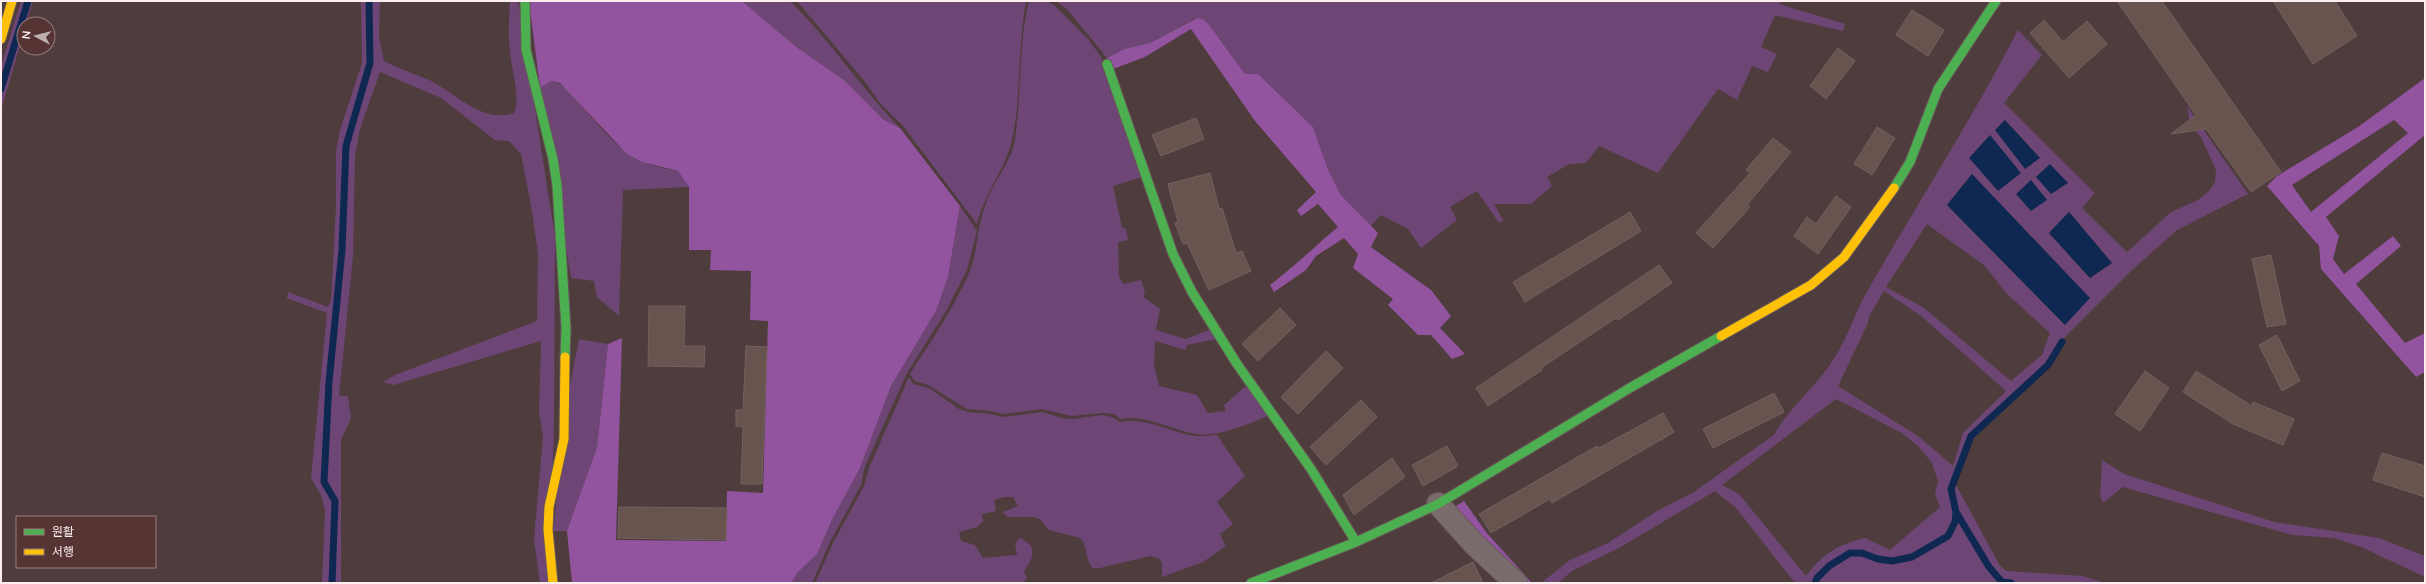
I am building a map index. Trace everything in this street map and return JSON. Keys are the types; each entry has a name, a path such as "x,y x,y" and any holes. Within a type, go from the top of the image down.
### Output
{"street":[{"path":"1,39 12,1"},
{"path":"524,1 526,50 553,159 566,328 562,403 564,439 549,507 548,530 553,583"},
{"path":"1251,583 1356,542 1438,504 1628,390 1811,285 1844,257 1888,199 1910,162 1938,89 1996,1"},
{"path":"1107,64 1173,254 1184,279 1239,366 1325,488 1356,542"},
{"path":"1438,504 1476,545 1516,583"}],"shaded area":[{"path":"21,1 26,1 21,16 16,16"},
{"path":"29,1 33,1 28,16 25,16"},
{"path":"361,1 367,1 368,63 344,146 340,250 327,382 322,482 333,502 330,583 322,583 325,511 321,495 311,478 327,313 287,298 288,292 328,307 331,301 336,207 336,151 340,130 362,63"},
{"path":"370,1 380,1 379,37 384,61 427,79 479,111 502,115 514,113 516,106 516,91 511,59 509,26 510,1 518,1 555,237 554,433 548,583 540,583 534,539 543,437 539,412 541,341 393,385 383,382 395,375 537,321 538,254 532,211 521,154 509,141 495,140 441,98 380,72 360,129 355,156 353,256 339,396 348,396 351,418 341,440 341,583 333,583 336,501 325,481 330,382 343,250 348,146 371,63"},
{"path":"529,1 742,1 795,46 844,80 884,120 900,128 960,206 948,277 936,311 891,386 860,468 832,520 817,554 798,572 791,583 572,583 567,531 597,447 608,344 622,338 616,540 726,541 727,491 763,493 768,321 750,320 751,271 710,270 711,250 689,250 689,187 678,171 642,162 626,153 560,83 551,81 540,88"},
{"path":"742,1 790,1 819,32 872,97 900,128 884,120 844,80 795,46"},
{"path":"797,1 1026,1 1021,36 1017,105 1012,140 1005,162 984,202 977,224 903,126 880,103 866,83"},
{"path":"1029,1 1046,1 1055,6 1088,39 1101,57 1142,177 1113,186 1122,228 1126,229 1128,240 1118,242 1119,276 1123,284 1141,280 1145,291 1143,297 1160,309 1156,330 1185,339 1210,330 1216,339 1187,345 1185,350 1155,341 1154,366 1159,386 1197,395 1208,413 1226,411 1224,405 1246,386 1269,415 1232,429 1203,435 1185,432 1148,420 1130,418 1120,419 1114,414 1102,413 1072,416 1042,409 1002,414 991,411 967,409 928,385 915,381 910,374 950,311 964,285 973,263 982,214 988,198 1013,149 1019,105 1023,35"},
{"path":"1056,1 1781,1 1779,4 1845,24 1843,31 1775,15 1761,47 1777,54 1768,72 1752,66 1737,100 1718,89 1658,173 1599,146 1586,163 1569,164 1547,177 1552,186 1531,204 1494,204 1503,220 1499,223 1477,191 1450,207 1457,220 1421,248 1408,229 1381,215 1371,226 1340,194 1327,170 1313,127 1258,74 1245,74 1210,26 1196,18 1150,43 1124,49 1107,58 1067,9"},
{"path":"16,17 16,34 1,84 1,66"},
{"path":"1197,18 1204,20 1210,26 1245,74 1258,74 1313,127 1328,170 1340,194 1378,233 1371,247 1431,290 1451,316 1440,328 1465,354 1452,359 1431,335 1418,335 1388,305 1393,299 1353,268 1358,254 1344,238 1316,256 1306,270 1274,292 1270,285 1338,227 1318,204 1301,216 1297,210 1316,192 1255,121 1191,29 1145,57 1113,69 1107,58 1124,49 1150,43"},
{"path":"2018,30 2042,55 2004,103 2095,193 2082,208 2127,252 2171,212 2198,200 2208,192 2215,182 2216,170 2201,137 2190,124 2187,106 2248,194 2177,230 2131,271 2061,341 2047,364 1969,435 1950,488 1954,512 1953,522 1947,534 1912,555 1892,559 1879,558 1862,551 1849,551 1828,565 1816,578 1814,583 1795,583 1736,508 1715,491 1619,548 1572,571 1558,583 1541,583 1570,560 1608,543 1657,511 1694,492 1774,435 1788,415 1821,377 1835,357 1864,297 2000,64","holes":["2005,120 2040,158 2025,168 1995,130","1972,174 2066,325 1947,205","2069,212 2112,263 2090,278 2049,233","1927,224 1985,266 2006,293 2050,333 2042,355 2011,381 1924,308 1886,287","1884,291 1920,315 2006,391 1963,433 1953,466 1918,436 1838,386 1868,323 1869,316","1836,399 1902,433 1919,447 1932,463 1938,481 1935,494 1940,507 1890,550 1865,538 1856,540 1839,547 1825,556 1806,576 1739,494 1722,485"]},
{"path":"16,45 17,56 1,110 1,95"},
{"path":"2425,78 2425,135 2326,217 2339,236 2333,259 2344,274 2393,236 2401,246 2356,284 2405,343 2425,333 2425,372 2416,377 2321,269 2319,246 2267,186 2277,176 2358,127","holes":["2394,120 2408,133 2311,212 2292,185"]},
{"path":"551,81 560,84 567,89 611,139 621,148 645,162 678,171 689,187 623,190 619,316 597,297 594,281 571,278 540,88"},
{"path":"960,206 977,231 967,270 946,311 907,373 865,466 861,485 830,542 812,583 791,583 798,572 817,554 832,520 860,468 891,386 936,311 948,277"},
{"path":"579,339 608,344 597,447 567,531 553,531 570,385"},
{"path":"909,377 913,384 929,388 959,409 968,412 991,414 1003,417 1043,412 1061,418 1073,419 1102,415 1112,417 1120,422 1130,421 1149,423 1195,436 1217,435 1245,476 1217,502 1233,524 1220,534 1226,546 1203,562 1162,577 1162,562 1158,558 1150,556 1100,568 1092,568 1088,560 1084,543 1080,538 1049,530 1040,519 1033,517 1008,517 1003,512 1018,506 1013,497 1004,497 994,500 996,511 982,514 983,521 977,527 959,532 961,541 975,545 983,558 1017,555 1015,543 1020,538 1026,541 1032,548 1032,557 1024,571 1027,578 1023,583 815,583 833,543 864,486 869,468"},
{"path":"2102,460 2124,474 2274,522 2379,538 2425,556 2425,577 2361,547 2335,538 2292,535 2123,487 2103,503 2100,495"},
{"path":"1956,485 2000,566 2007,571 2083,576 2105,583 2027,583 2002,581 1957,511 1954,489"},
{"path":"1464,501 1486,532 1532,583 1521,583 1480,540 1456,506"},
{"path":"1957,517 2000,583 1817,583 1833,566 1848,555 1852,554 1862,554 1891,563 1911,560 1932,549 1941,542 1949,534"}],"water":[{"path":"2005,120 2040,158 2025,169 1995,130"},
{"path":"1990,135 2021,173 1998,191 1969,158"},
{"path":"2050,164 2068,183 2051,194 2036,177"},
{"path":"1972,174 2090,298 2065,325 1947,205"},
{"path":"2031,180 2047,200 2031,211 2016,194"},
{"path":"2069,212 2112,263 2090,278 2049,233"}],"building":[{"path":"2117,1 2162,1 2281,172 2251,192 2206,129 2171,134 2196,115"},
{"path":"2273,1 2335,1 2357,36 2313,64"},
{"path":"1912,10 1944,30 1928,56 1896,35"},
{"path":"2044,20 2063,42 2087,21 2107,44 2069,78 2030,33"},
{"path":"1838,48 1855,61 1826,99 1810,86"},
{"path":"1196,118 1204,139 1161,156 1152,135"},
{"path":"1877,127 1895,138 1872,175 1854,164"},
{"path":"1773,138 1791,152 1747,205 1750,207 1713,248 1696,233 1750,173 1746,170"},
{"path":"1210,173 1219,209 1222,208 1236,253 1242,251 1251,271 1209,290 1187,243 1183,244 1175,223 1178,222 1168,184"},
{"path":"1836,196 1851,207 1818,254 1794,236 1807,217 1816,224"},
{"path":"1630,212 1641,231 1525,302 1513,282"},
{"path":"2271,255 2286,324 2267,327 2252,259"},
{"path":"1659,265 1672,283 1618,320 1616,318 1541,368 1542,370 1488,406 1476,388"},
{"path":"649,306 685,306 684,346 705,346 704,367 648,366"},
{"path":"1280,308 1296,325 1258,361 1242,344"},
{"path":"2277,335 2300,381 2282,391 2259,345"},
{"path":"746,346 767,347 762,484 741,484 743,427 736,426 736,410 743,410"},
{"path":"1326,351 1343,368 1298,414 1281,397"},
{"path":"2145,371 2169,388 2140,431 2115,414"},
{"path":"2196,371 2252,406 2253,402 2294,419 2283,445 2233,424 2183,392"},
{"path":"1774,393 1784,412 1713,448 1703,429"},
{"path":"1361,400 1377,417 1326,465 1310,447"},
{"path":"1663,413 1674,432 1552,503 1550,499 1491,533 1479,514 1597,446 1599,448"},
{"path":"1447,446 1458,466 1423,486 1412,465"},
{"path":"2382,453 2425,466 2425,497 2373,480"},
{"path":"1392,458 1405,477 1354,515 1343,495"},
{"path":"619,507 727,508 726,540 618,538"},
{"path":"1473,562 1483,583 1431,583"}],"waterway":[{"path":"1,89 28,1"},
{"path":"332,583 335,501 324,482 329,382 342,250 346,146 370,63 369,1"},
{"path":"1815,583 1817,578 1829,566 1850,553 1862,553 1878,559 1892,561 1912,557 1948,536 1955,522 1956,512 1951,489 1971,436 2048,365 2062,342"},
{"path":"1956,512 1989,567 2002,582 2011,583"}],"traffic: fast":[{"path":"525,1 526,50 553,159 557,185 566,328 565,357"},
{"path":"1894,188 1910,162 1938,89 1996,1"},
{"path":"1107,64 1173,254 1192,292 1237,364 1311,469 1356,542"},
{"path":"1251,583 1356,542 1438,504 1628,389 1721,336"}],"traffic: slow":[{"path":"1,39 12,1"},
{"path":"1721,336 1811,285 1844,257 1894,188"},
{"path":"553,583 548,530 549,507 564,439 565,357"}]}
